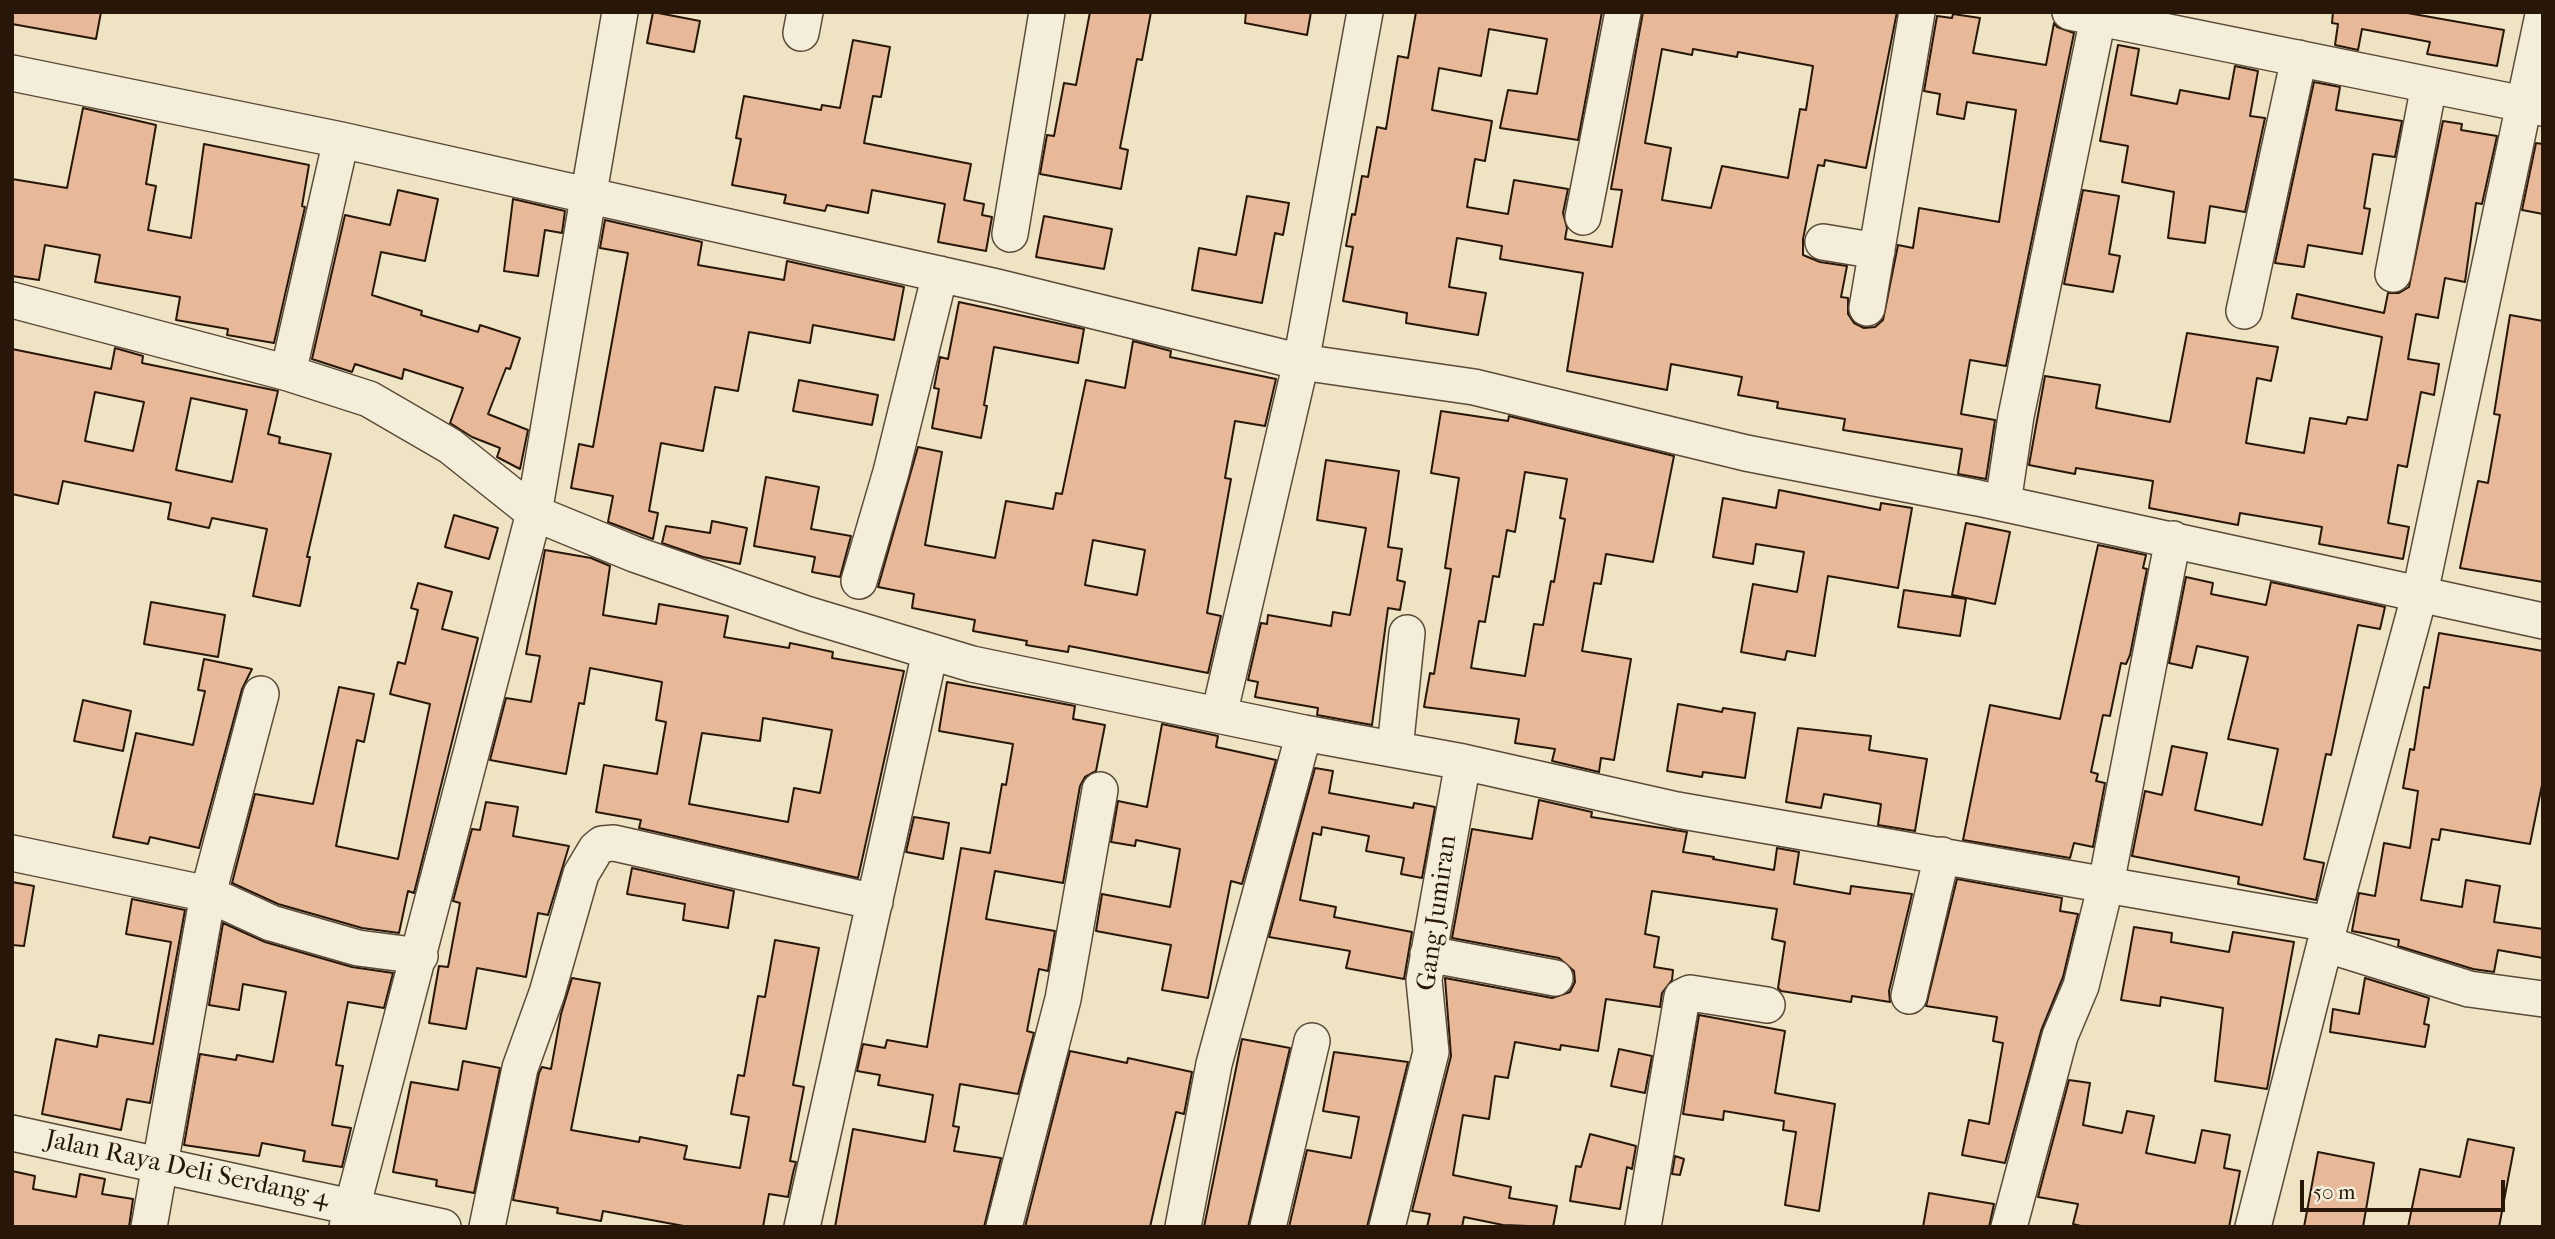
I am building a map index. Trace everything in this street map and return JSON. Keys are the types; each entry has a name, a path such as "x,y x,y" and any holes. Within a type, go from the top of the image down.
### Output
{"street":[{"path":"350,1217 534,513 620,12"},
{"path":"1010,234 1046,12"},
{"path":"1219,715 1301,362 1365,12"},
{"path":"1583,217 1623,12"},
{"path":"1867,308 1917,12"},
{"path":"2253,1227 2327,934 2420,593 2534,106 2543,15"},
{"path":"2003,503 2016,416 2107,16 2534,106"},
{"path":"2244,311 2299,58"},
{"path":"12,73 341,140 590,198 940,274 1301,362 1474,387 1746,453 2003,503 2543,621"},
{"path":"2393,274 2429,85"},
{"path":"288,373 341,140"},
{"path":"1823,242 1877,251"},
{"path":"859,581 891,472 940,274"},
{"path":"12,300 288,373 369,399 450,446 534,513 634,554 806,614 972,664 1304,733 1463,762 1677,810 2106,884 2327,934 2469,989 2543,999"},
{"path":"2009,1227 2060,1035 2081,986 2106,884 2173,539"},
{"path":"1395,749 1407,633"},
{"path":"802,1227 930,652"},
{"path":"149,1227 208,894 261,694"},
{"path":"1183,1227 1214,1064 1304,733"},
{"name":"Gang Jumiran","path":"1387,1227 1431,1052 1424,980 1463,762"},
{"path":"1004,1227 1063,999 1100,790"},
{"path":"487,1227 520,1068 547,993 581,874 596,849 602,844 614,843 874,902"},
{"path":"12,853 208,894 271,923 358,948 420,956"},
{"path":"1909,996 1942,855"},
{"path":"1428,954 1555,978"},
{"path":"1643,1227 1682,997 1690,993 1768,1005"},
{"path":"1268,1227 1312,1041"},
{"name":"Jalan Raya Deli Serdang 4","path":"12,1133 160,1165 350,1217 443,1227"}],"building":[{"path":"13,12 101,12 96,39 12,24"},
{"path":"653,12 700,21 694,52 647,43"},
{"path":"1090,12 1151,12 1142,60 1137,59 1120,148 1128,150 1121,189 1040,174 1047,135 1054,136 1064,83 1076,85"},
{"path":"1246,12 1311,12 1307,35 1245,23"},
{"path":"1416,12 1602,12 1578,140 1500,128 1508,90 1537,94 1547,39 1489,29 1481,76 1439,68 1432,110 1492,121 1485,161 1475,159 1467,207 1508,214 1514,180 1568,189 1563,213 1567,228 1565,239 1612,247 1622,190 1611,189 1643,12 1897,12 1866,168 1825,160 1824,166 1818,165 1803,239 1803,255 1820,262 1847,266 1841,297 1848,298 1848,314 1854,323 1864,328 1875,327 1883,320 1898,245 1913,248 1919,208 1999,222 2016,110 1967,102 1964,119 1937,114 1940,94 1924,91 1937,16 1952,18 1953,14 1980,18 1973,53 2046,65 2054,23 2057,27 2074,33 2006,366 1970,360 1961,414 1995,420 1986,479 1958,474 1962,449 1843,430 1845,419 1777,408 1778,402 1738,395 1742,377 1671,364 1667,390 1567,371 1583,273 1500,259 1502,246 1457,238 1449,287 1486,293 1478,335 1406,323 1407,313 1343,301 1353,247 1346,246 1362,176 1368,177 1377,127 1386,129 1398,56 1408,58","holes":["1662,49 1692,55 1693,49 1737,57 1738,52 1813,66 1806,110 1800,109 1788,178 1722,166 1711,208 1662,200 1671,148 1645,143"]},
{"path":"2333,12 2402,12 2504,30 2497,66 2427,54 2430,42 2362,29 2358,50 2335,45 2338,24 2332,23"},
{"path":"853,40 890,47 881,97 873,96 864,143 971,164 964,200 984,204 982,215 992,217 986,251 938,242 945,204 872,190 868,213 827,205 825,211 784,203 786,195 732,185 741,139 736,138 744,96 821,110 822,105 840,108"},
{"path":"2118,45 2139,49 2131,95 2177,104 2180,90 2229,99 2235,66 2258,71 2250,116 2265,118 2245,212 2210,206 2205,243 2168,238 2174,192 2122,182 2128,146 2100,141"},
{"path":"2314,82 2340,87 2336,110 2402,121 2395,157 2373,154 2364,208 2370,209 2362,254 2308,245 2304,267 2275,263"},
{"path":"83,108 156,125 146,184 156,186 148,230 191,238 204,144 309,165 302,206 305,207 274,343 227,335 228,329 176,320 180,297 95,282 100,255 45,245 39,280 12,276 12,179 67,188"},
{"path":"2443,121 2462,124 2461,130 2497,136 2482,204 2476,203 2465,282 2445,278 2438,318 2416,314 2408,359 2439,364 2434,395 2421,392 2407,467 2398,465 2388,523 2409,527 2403,559 2319,544 2322,527 2240,513 2238,525 2149,508 2153,481 2076,468 2075,474 2029,465 2045,376 2100,385 2096,408 2170,422 2187,333 2278,347 2271,381 2257,378 2246,443 2304,453 2310,418 2346,424 2348,417 2367,420 2382,337 2292,318 2297,294 2384,313 2388,293 2399,293 2409,287"},
{"path":"2536,143 2543,144 2543,214 2522,210"},
{"path":"398,190 438,199 425,261 381,252 372,295 422,311 421,315 478,332 480,325 520,338 510,369 506,368 488,414 528,430 520,469 497,457 500,448 472,437 450,423 463,388 404,369 402,379 355,364 352,372 312,359 345,215 390,225"},
{"path":"2083,190 2119,196 2109,254 2120,256 2113,292 2064,284"},
{"path":"1247,196 1289,203 1283,235 1275,233 1262,303 1192,290 1199,248 1236,255"},
{"path":"513,199 565,211 562,233 545,230 538,276 504,271"},
{"path":"1044,216 1112,229 1104,269 1036,257"},
{"path":"605,220 702,242 698,265 784,280 787,261 904,287 894,340 813,325 810,343 749,332 738,391 715,387 703,451 661,443 649,511 658,513 653,539 608,522 613,496 571,488 579,444 593,447 628,253 600,248"},
{"path":"959,302 1084,329 1078,363 994,347 981,438 932,428 939,389 934,388 940,357 948,359"},
{"path":"2510,315 2543,321 2543,582 2460,568 2478,481 2488,483 2500,415 2494,414"},
{"path":"1133,341 1171,351 1170,357 1276,379 1265,426 1235,421 1225,478 1231,479 1207,613 1221,616 1208,673 1069,646 1068,652 1026,645 1027,641 973,631 975,620 912,608 914,594 878,587 918,447 942,452 925,545 995,558 1006,501 1053,509 1056,493 1062,494 1086,380 1125,388","holes":["1093,540 1145,550 1137,595 1085,585"]},
{"path":"115,348 143,356 142,363 278,391 268,434 280,437 279,443 331,454 307,557 310,557 300,606 253,596 267,529 212,518 209,528 168,519 171,503 63,481 58,504 12,494 12,349 111,369","holes":["95,392 144,402 133,451 85,441","191,398 247,410 232,482 176,470"]},
{"path":"799,380 878,395 872,425 793,411"},
{"path":"1441,411 1508,421 1509,416 1674,456 1653,562 1606,554 1601,584 1594,583 1582,651 1631,659 1614,760 1601,758 1599,772 1552,761 1555,749 1515,743 1519,719 1424,707 1430,673 1434,674 1451,569 1445,568 1459,478 1431,473","holes":["1525,472 1567,479 1560,518 1565,519 1554,582 1551,581 1543,625 1534,624 1525,676 1471,668 1479,621 1485,622 1493,576 1499,577 1507,530 1515,532"]},
{"path":"1326,460 1399,471 1388,547 1402,549 1397,580 1405,582 1400,610 1388,608 1372,725 1317,715 1318,708 1255,697 1258,682 1248,680 1261,623 1267,624 1268,615 1331,626 1333,612 1350,615 1366,528 1317,520"},
{"path":"766,477 819,487 811,529 851,536 840,577 812,572 815,557 754,546"},
{"path":"1779,490 1880,510 1881,503 1912,508 1898,588 1828,576 1815,656 1787,651 1785,660 1741,652 1753,584 1797,592 1804,552 1756,544 1753,564 1713,557 1723,498 1776,508"},
{"path":"454,515 498,528 489,559 445,547"},
{"path":"712,521 747,528 740,564 703,557 662,543 666,526 710,533"},
{"path":"1966,523 2010,532 1995,604 1952,595"},
{"path":"2098,545 2146,555 2143,568 2147,569 2130,655 2126,664 2121,663 2110,716 2103,715 2091,772 2098,774 2096,781 2105,783 2093,847 2074,843 2070,858 1963,840 1990,705 2060,719"},
{"path":"545,550 591,558 610,566 603,615 656,624 659,604 728,616 724,637 789,648 790,643 833,652 832,658 904,671 858,878 639,828 641,820 596,812 604,765 657,774 666,722 656,720 662,682 590,668 584,704 579,703 566,774 490,760 506,698 531,702 540,656 526,654","holes":["763,718 832,730 820,793 794,788 788,822 689,804 702,733 760,741"]},
{"path":"2186,577 2213,583 2211,594 2266,605 2271,582 2385,607 2380,629 2358,625 2331,755 2326,754 2304,859 2324,863 2316,900 2238,884 2239,877 2132,856 2145,791 2162,795 2172,746 2207,753 2195,810 2262,825 2278,749 2228,739 2248,657 2197,646 2192,668 2169,663"},
{"path":"418,583 452,592 442,629 478,638 414,893 408,891 399,933 362,928 278,904 232,883 255,794 313,804 339,687 374,694 364,742 357,740 336,846 398,859 430,704 390,694 398,662 405,664 418,610 411,608"},
{"path":"1904,590 1966,599 1960,636 1898,627"},
{"path":"151,602 225,615 218,657 144,644"},
{"path":"2439,633 2543,651 2543,780 2530,844 2441,829 2439,840 2432,839 2421,900 2462,907 2466,880 2500,886 2494,922 2543,929 2543,958 2498,950 2494,972 2473,969 2398,946 2399,940 2352,931 2359,893 2375,896 2384,843 2410,848 2418,791 2403,788 2410,749 2414,750 2424,687 2429,688"},
{"path":"204,659 252,669 242,689 199,848 150,837 148,844 113,837 136,733 193,745 205,691 198,690"},
{"path":"947,682 1075,706 1073,719 1105,725 1096,771 1085,777 1080,786 1063,883 995,871 986,919 1055,931 1048,971 1039,969 1027,1031 1034,1033 1018,1094 960,1084 953,1126 959,1127 954,1151 1001,1158 984,1227 835,1227 853,1129 925,1142 933,1095 878,1085 880,1075 857,1071 863,1044 885,1048 887,1040 927,1047 961,848 990,853 1002,784 1006,785 1013,744 939,731"},
{"path":"83,700 131,711 123,751 74,741"},
{"path":"1678,704 1722,712 1723,708 1755,713 1745,778 1703,772 1702,777 1667,771"},
{"path":"1162,724 1218,736 1216,747 1276,760 1242,884 1231,881 1208,998 1162,990 1171,945 1096,931 1102,894 1170,907 1180,849 1136,840 1135,846 1111,842 1118,801 1147,807"},
{"path":"1798,728 1871,736 1869,750 1927,759 1915,831 1878,825 1881,804 1824,794 1821,808 1786,802"},
{"path":"1315,768 1333,771 1329,793 1413,808 1414,803 1435,807 1422,878 1401,874 1404,858 1366,851 1369,836 1322,827 1321,835 1313,833 1300,900 1336,907 1334,917 1412,932 1404,979 1346,968 1350,951 1269,937"},
{"path":"1539,800 1592,812 1591,817 1687,832 1683,852 1714,857 1713,859 1774,870 1777,848 1799,852 1794,884 1850,894 1851,886 1912,894 1889,991 1890,1002 1852,996 1851,1002 1781,991 1778,988 1785,942 1772,939 1777,909 1652,891 1645,934 1659,937 1654,967 1673,970 1672,980 1662,993 1660,1007 1606,999 1598,1051 1561,1045 1560,1050 1515,1042 1508,1078 1495,1076 1489,1119 1463,1115 1453,1175 1511,1187 1509,1198 1557,1206 1553,1227 1503,1225 1464,1217 1462,1227 1427,1227 1430,1214 1412,1211 1451,1056 1445,978 1552,998 1570,992 1575,982 1574,971 1559,958 1452,938 1472,829 1532,839"},
{"path":"486,802 518,807 513,836 569,846 548,915 538,913 526,977 477,968 466,1029 429,1023 439,966 448,967 460,903 453,901 472,829 480,830"},
{"path":"914,817 949,823 943,859 906,852"},
{"path":"632,868 734,891 728,928 683,920 685,904 627,894"},
{"path":"1957,879 2062,898 2060,911 2078,914 2063,977 2041,1031 2005,1163 1962,1155 1969,1120 1989,1124 2003,1043 1993,1041 1997,1017 1926,1006"},
{"path":"12,882 34,886 24,946 12,945"},
{"path":"132,899 185,910 150,1103 127,1099 121,1130 42,1114 56,1039 97,1047 99,1035 153,1044 171,942 126,934"},
{"path":"223,923 265,942 352,967 393,973 384,1008 348,1002 336,1065 343,1066 332,1125 351,1128 342,1167 303,1161 305,1151 262,1143 259,1156 184,1145 200,1054 236,1060 237,1055 273,1062 286,992 243,984 239,1010 209,1005"},
{"path":"2134,927 2172,933 2171,942 2229,952 2233,932 2294,942 2267,1089 2215,1081 2223,1008 2161,997 2160,1006 2121,1000"},
{"path":"775,940 819,948 793,1085 804,1087 790,1161 796,1162 788,1197 769,1194 763,1227 689,1227 603,1211 601,1221 557,1213 558,1208 513,1200 539,1073 542,1067 551,1069 561,1014 572,978 600,983 571,1130 639,1142 640,1137 687,1146 684,1159 740,1168 749,1117 731,1114 738,1075 744,1076 758,996 765,997"},
{"path":"2365,978 2429,998 2424,1024 2429,1025 2425,1047 2330,1032 2333,1009 2359,1014"},
{"path":"1699,1015 1785,1031 1775,1093 1835,1104 1819,1211 1785,1205 1796,1132 1783,1130 1784,1121 1724,1111 1723,1120 1683,1114"},
{"path":"1242,1039 1290,1048 1248,1227 1204,1227"},
{"path":"1619,1049 1652,1056 1645,1093 1611,1086"},
{"path":"1070,1051 1127,1063 1128,1058 1192,1072 1184,1114 1176,1112 1150,1227 1025,1227"},
{"path":"1334,1052 1408,1062 1367,1227 1289,1227 1307,1150 1351,1158 1359,1117 1323,1111"},
{"path":"463,1061 500,1068 474,1193 436,1186 437,1180 393,1172 411,1082 458,1090"},
{"path":"2069,1080 2090,1083 2083,1125 2122,1133 2127,1111 2154,1116 2146,1153 2195,1163 2202,1130 2230,1135 2224,1168 2240,1171 2229,1227 2085,1227 2073,1224 2078,1204 2038,1197"},
{"path":"1590,1134 1636,1146 1632,1169 1627,1167 1620,1209 1570,1201 1576,1166 1581,1167"},
{"path":"2468,1139 2514,1148 2499,1227 2408,1227 2420,1169 2460,1177"},
{"path":"2318,1152 2374,1163 2363,1227 2304,1227"},
{"path":"1675,1156 1684,1159 1680,1175 1672,1174"},
{"path":"12,1171 35,1176 33,1189 76,1197 80,1174 105,1179 102,1194 133,1199 129,1227 12,1227"},
{"path":"1929,1193 1994,1204 1989,1227 1923,1227"}]}
